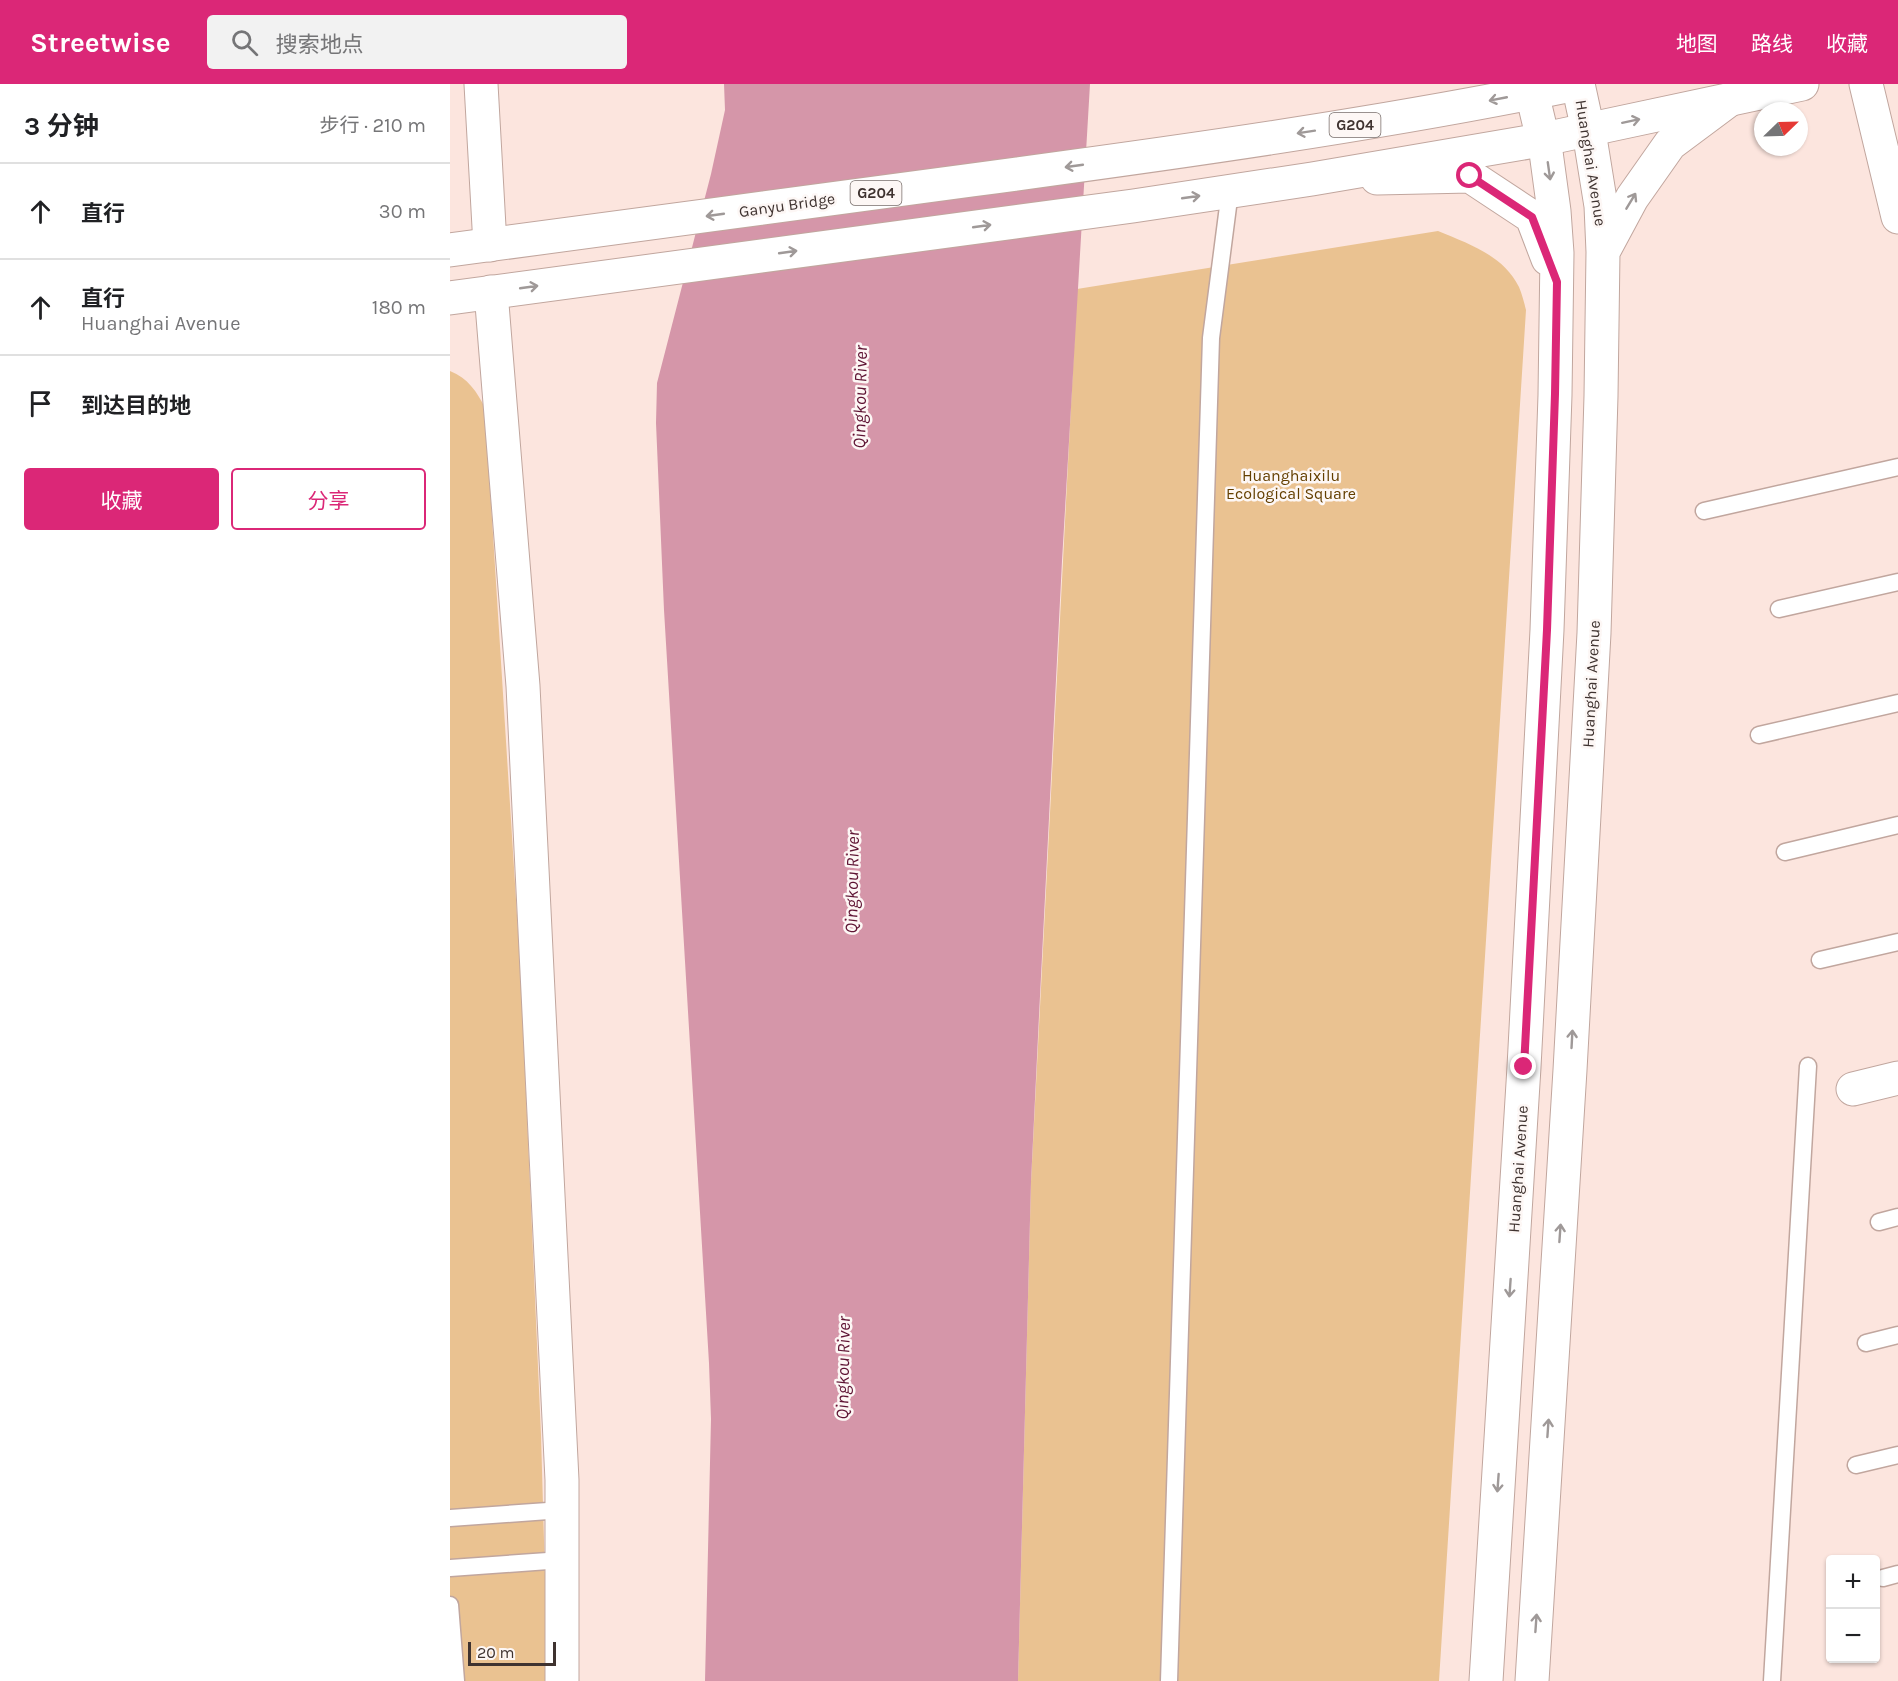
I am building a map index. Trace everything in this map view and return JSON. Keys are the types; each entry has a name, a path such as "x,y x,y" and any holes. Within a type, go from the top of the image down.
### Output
{"main road":[{"path":"481,84 490,245"},
{"name":"G204","path":"1531,88 1577,84"},
{"name":"Huanghai Avenue","path":"1532,1681 1570,1070 1593,633 1601,396 1603,252 1601,206 1588,130 1577,84"},
{"path":"450,298 1133,206 1312,179 1543,139 1802,84"},
{"path":"1866,84 1898,218"},
{"name":"Ganyu Bridge","path":"490,245 1132,158 1401,117 1531,88"},
{"name":"Huanghai Avenue","path":"1486,1681 1523,1079 1547,630 1555,394 1557,282 1554,211 1543,139 1531,88"},
{"path":"1603,252 1632,198 1670,144 1729,100"},
{"path":"1312,179 1470,176 1532,217 1557,282"},
{"name":"G204","path":"450,250 490,245"},
{"path":"491,292 523,686 562,1468 562,1681"},
{"path":"1852,1089 1898,1078"}],"lane":[{"path":"1168,1681 1211,338 1230,191"},
{"path":"1704,511 1898,467"},
{"path":"1779,609 1898,582"},
{"path":"1759,735 1898,703"},
{"path":"1785,852 1898,825"},
{"path":"1820,960 1898,942"},
{"path":"1772,1681 1808,1066"},
{"path":"1879,1222 1898,1217"},
{"path":"1866,1342 1898,1335"},
{"path":"1856,1466 1898,1455"},
{"path":"450,1518 562,1510"},
{"path":"450,1568 562,1560"},
{"path":"450,1605 456,1681"}],"green space":[{"name":"Huanghaixilu Ecological Square","path":"1438,231 1484,252 1504,267 1519,287 1526,310 1439,1681 1018,1681 1031,1182 1077,289"},
{"path":"450,371 462,377 471,386 485,408 521,979 541,1435 548,1681 450,1681"}],"water":[{"name":"Qingkou River","path":"724,84 1090,84 1062,561 1031,1182 1018,1681 705,1681 711,1419 709,1363 664,610 656,423 657,383 711,174 725,110"}],"route":[{"path":"1470,176 1532,217 1557,282 1547,630 1524,1067"}]}
